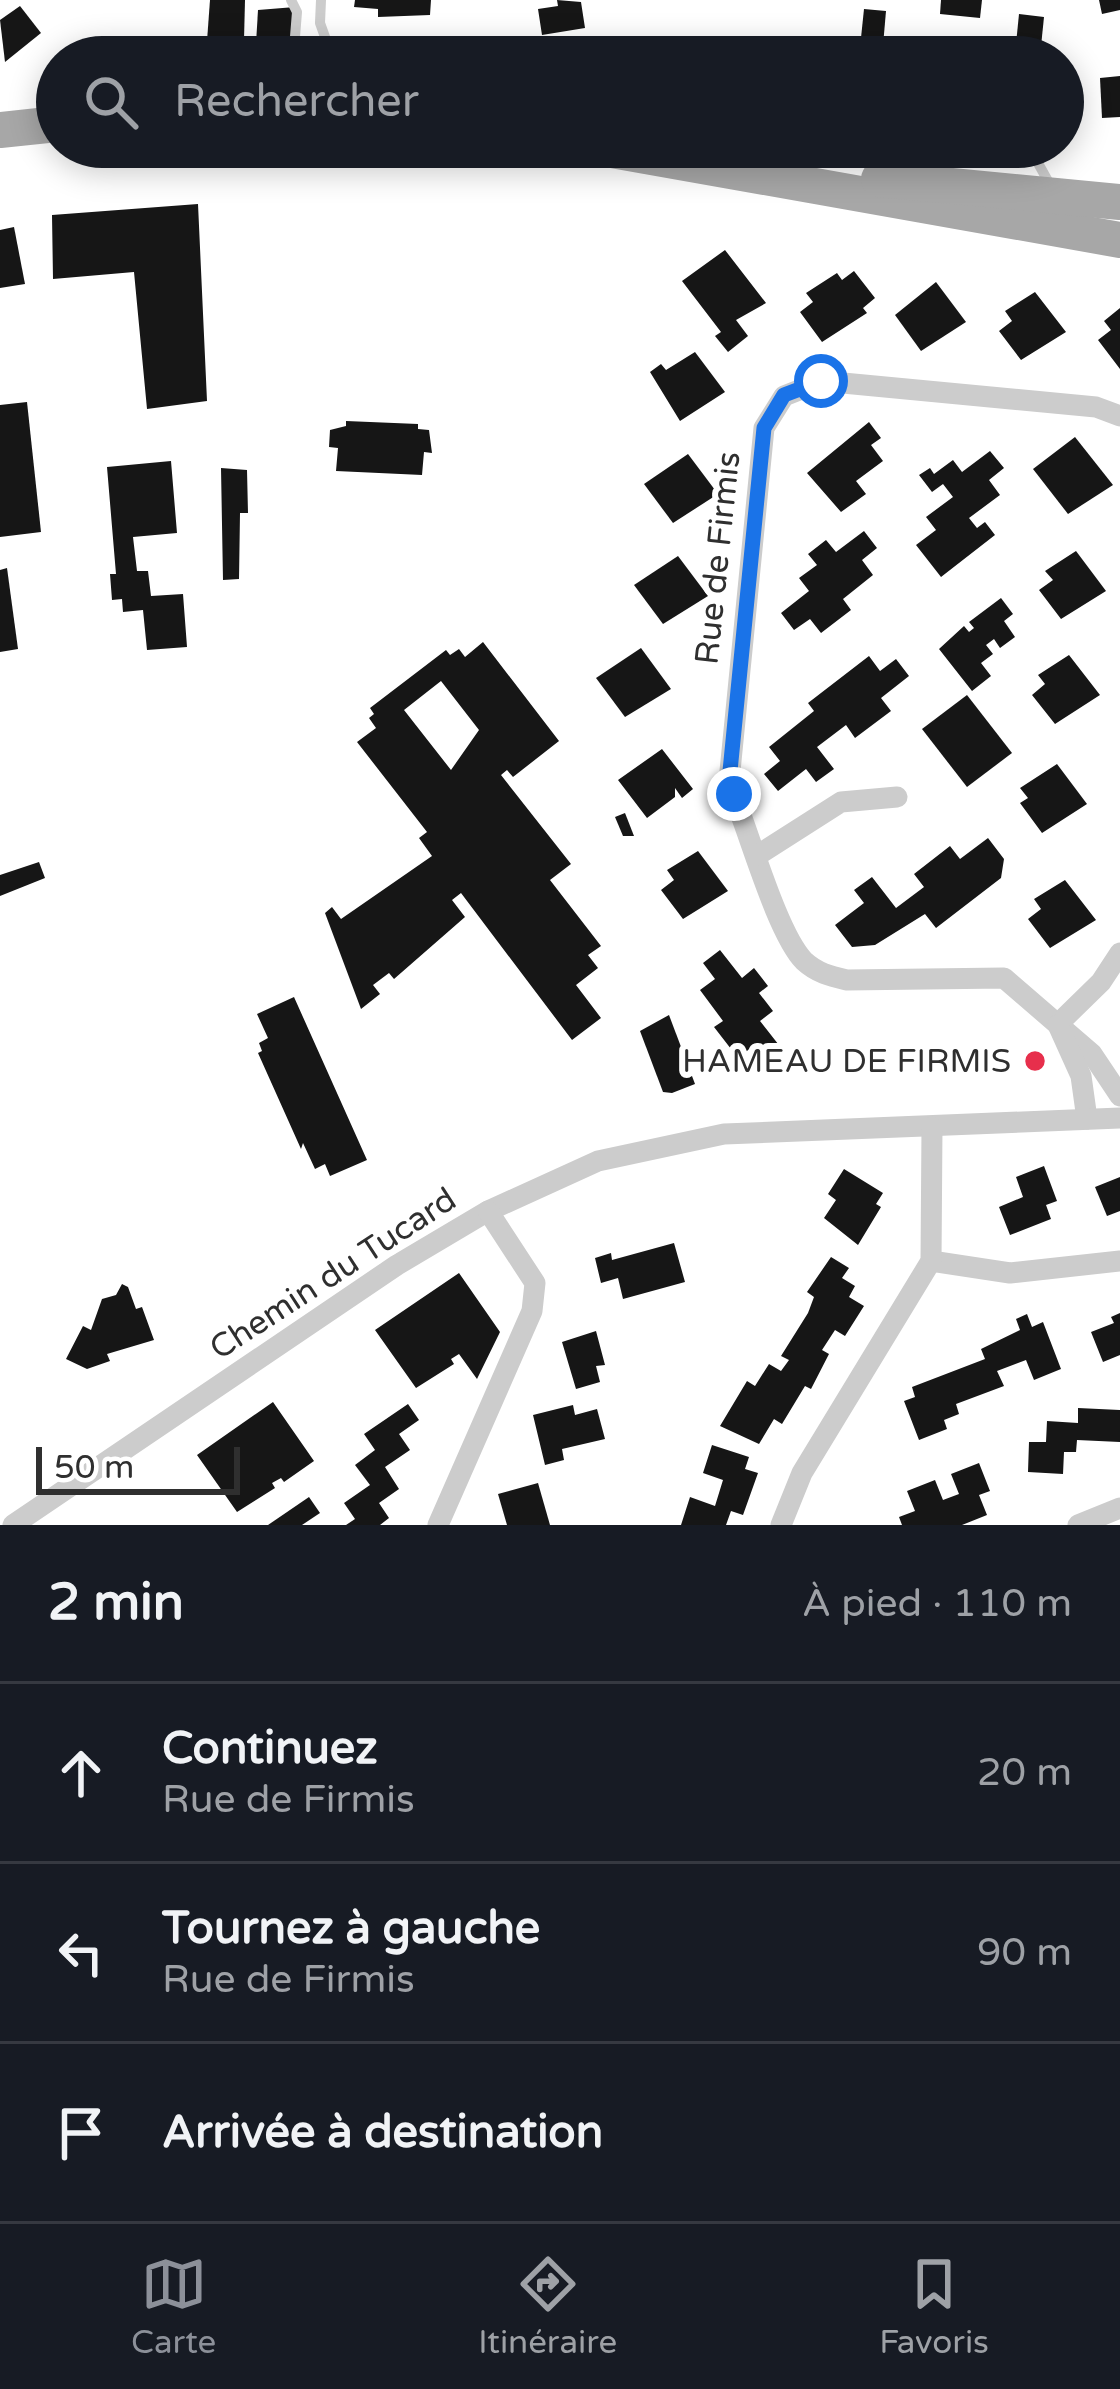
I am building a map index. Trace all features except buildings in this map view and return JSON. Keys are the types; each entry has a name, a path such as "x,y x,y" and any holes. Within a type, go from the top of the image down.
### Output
{"main road":[{"path":"0,130 36,126"},
{"path":"736,168 1050,212 1120,240"},
{"path":"1050,212 1120,202"}],"street":[{"name":"Rue de Firmis","path":"1120,416 1096,407 821,381 784,395 764,428 730,771 794,948 823,975 847,980 1004,978 1092,1054 1120,1096"},
{"path":"758,855 841,802 897,796"},
{"path":"1058,1024 1102,982 1120,953"},
{"name":"Rue de Firmis","path":"1058,1024 1082,1076 1087,1119"},
{"name":"Chemin du Tucard","path":"13,1525 397,1265 488,1211 598,1161 663,1143 724,1134 1120,1118"},
{"path":"781,1525 802,1473 931,1261 932,1127"},
{"path":"438,1525 532,1311 535,1283 488,1211"},
{"path":"931,1261 1010,1273 1120,1261"},
{"path":"1078,1525 1120,1508"}],"lane":[{"path":"291,0 297,13 295,36"},
{"path":"321,0 324,36"},
{"path":"890,192 893,168"},
{"path":"1036,168 1050,212"}],"place":[{"name":"HAMEAU DE FIRMIS","path":"1035,1061"}],"route":[{"path":"734,794 730,771 764,428 784,395 821,381"}]}
